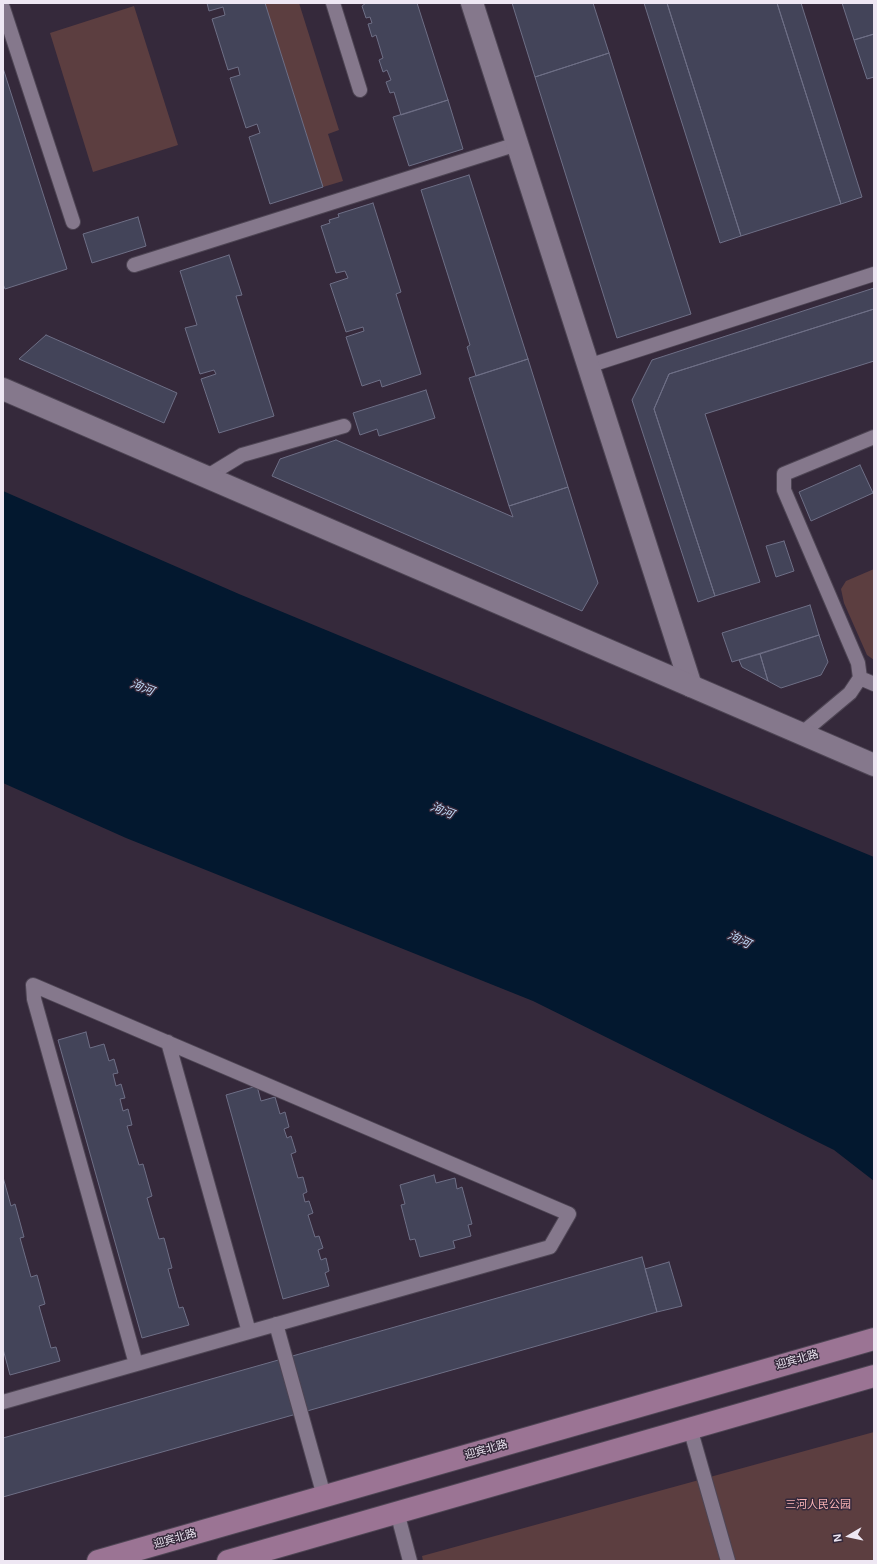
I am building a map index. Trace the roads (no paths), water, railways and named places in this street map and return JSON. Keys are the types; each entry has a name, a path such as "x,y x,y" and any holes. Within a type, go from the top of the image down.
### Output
{"main road":[{"name":"迎宾北路","path":"98,1561 874,1338"},
{"path":"228,1561 874,1376"}],"street":[{"path":"472,3 691,686"},
{"path":"4,386 206,477 874,765"}],"lane":[{"path":"3,4 15,3"},
{"path":"333,3 360,90"},
{"path":"3,8 73,222"},
{"path":"134,265 517,144"},
{"path":"588,366 874,274"},
{"path":"206,477 242,455 344,426"},
{"path":"801,734 850,692 860,678 858,663 784,490 784,474 874,437"},
{"path":"860,678 874,684"},
{"path":"3,1402 550,1247 569,1214 33,985 34,999 136,1364"},
{"path":"168,1042 249,1332"},
{"path":"276,1324 324,1496"},
{"path":"690,1428 728,1561"},
{"path":"397,1512 410,1561"}],"water":[{"name":"泃河","path":"3,491 239,594 874,857 874,1181 834,1150 533,1001 126,838 3,783"}],"park label":[{"name":"三河人民公园","path":"818,1505"}]}
